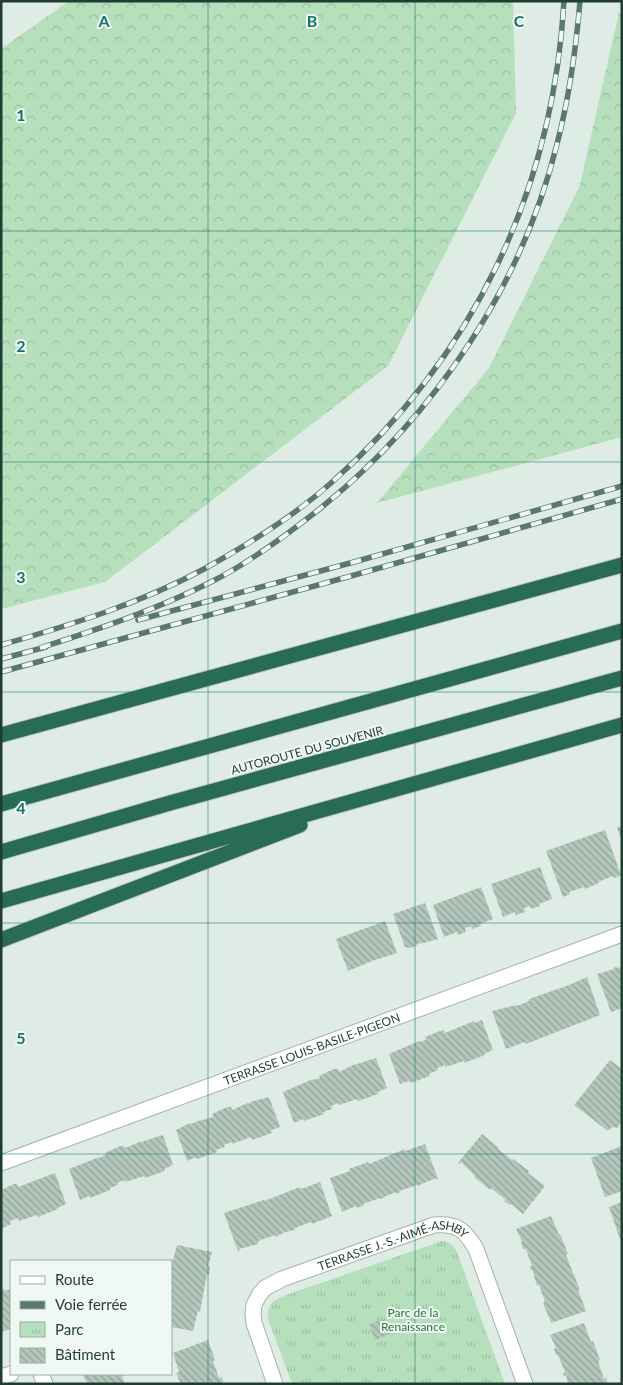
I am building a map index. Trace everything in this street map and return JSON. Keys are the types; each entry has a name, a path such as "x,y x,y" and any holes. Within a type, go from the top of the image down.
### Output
{"highway":[{"path":"1,735 622,565"},
{"path":"1,804 622,631"},
{"name":"AUTOROUTE DU SOUVENIR","path":"1,852 170,803 622,678"},
{"path":"1,901 622,725"},
{"path":"1,940 383,794"}],"street":[{"name":"TERRASSE LOUIS-BASILE-PIGEON","path":"1,1163 622,934"},
{"name":"TERRASSE J.-S.-AIMÉ-ASHBY","path":"275,1384 254,1323 254,1305 265,1288 282,1280 434,1225 444,1224 454,1226 465,1233 476,1249 524,1384"}],"green space":[{"path":"69,1 513,1 516,113 388,366 105,582 1,609 1,49"},
{"path":"619,12 622,15 622,437 377,503 489,368 580,185"},
{"name":"Parc de la Renaissance","path":"442,1241 451,1244 457,1252 505,1384 292,1384 268,1319 272,1303 286,1295"}],"building":[{"path":"622,826 622,841 617,828"},
{"path":"605,830 621,875 614,878 613,876 585,889 584,887 569,892 570,894 563,897 546,851"},
{"path":"540,867 552,899 531,909 530,906 524,908 525,912 516,915 515,912 503,917 491,884"},
{"path":"481,887 493,919 472,929 471,926 465,928 466,932 458,935 457,932 444,937 433,905"},
{"path":"425,903 438,939 420,944 420,942 416,946 409,948 405,947 393,914"},
{"path":"385,921 397,953 348,971 336,939"},
{"path":"617,966 617,968 622,967 622,1008 611,1012 597,974 614,969"},
{"path":"587,977 600,1015 526,1044 525,1042 506,1049 492,1011 517,1006 529,1001 529,999"},
{"path":"482,1020 493,1050 464,1063 464,1061 437,1068 438,1070 429,1074 430,1076 410,1083 409,1081 400,1084 389,1054 419,1041 426,1040 425,1037 440,1031 444,1030 445,1033 474,1021 474,1023"},
{"path":"376,1058 387,1088 378,1092 378,1094 358,1101 357,1099 339,1105 338,1103 331,1106 332,1109 323,1112 324,1114 294,1123 283,1092 313,1079 320,1078 319,1076 334,1069 338,1069 339,1072 355,1064 357,1065"},
{"path":"610,1060 622,1069 622,1121 617,1128 612,1127 608,1131 574,1105"},
{"path":"269,1097 280,1127 271,1130 272,1133 252,1140 251,1137 232,1144 231,1142 224,1145 225,1147 216,1150 217,1152 187,1161 176,1130 188,1124 213,1117 212,1114 227,1107 231,1107 232,1110 248,1103 250,1104 250,1102"},
{"path":"482,1134 545,1186 523,1214 474,1177 461,1162 460,1164 458,1163"},
{"path":"163,1135 173,1165 164,1169 165,1171 145,1178 144,1176 117,1183 118,1185 110,1188 110,1190 80,1200 69,1169 106,1155 105,1153 120,1146 125,1148"},
{"path":"425,1144 438,1179 436,1178 399,1191 396,1194 396,1192 384,1198 363,1204 364,1206 357,1208 356,1206 342,1212 330,1178 368,1162 369,1164 405,1149 405,1151"},
{"path":"622,1146 622,1191 605,1197 591,1158"},
{"path":"55,1173 66,1204 38,1217 37,1215 19,1221 18,1218 10,1221 11,1224 1,1230 1,1190 14,1184 17,1184 18,1187"},
{"path":"320,1182 332,1216 295,1228 295,1230 285,1232 276,1237 275,1235 258,1241 258,1244 239,1249 240,1251 238,1251 224,1213"},
{"path":"622,1202 622,1242 621,1242 609,1207"},
{"path":"551,1216 568,1254 566,1255 586,1311 551,1323 543,1303 545,1302 539,1285 537,1286 531,1270 530,1267 532,1266 526,1249 523,1249 522,1241 516,1229"},
{"path":"177,1245 212,1252 208,1266 210,1267 209,1275 207,1274 200,1312 198,1311 193,1331 172,1327 172,1264"},
{"path":"10,1289 10,1329 1,1332 1,1290"},
{"path":"384,1319 390,1334 375,1340 369,1324"},
{"path":"584,1323 600,1360 598,1361 604,1379 606,1378 608,1384 568,1384 566,1375 564,1376 563,1373 565,1372 554,1349 556,1348 550,1335"},
{"path":"208,1340 215,1360 213,1361 219,1378 222,1377 223,1384 181,1384 176,1373 179,1372 173,1353"},
{"path":"83,1375 123,1375 125,1384 88,1384"}],"railway":[{"path":"1,645 131,603 204,569 286,519 331,483 381,434 426,381 464,325 497,266 523,204 543,139 557,71 564,1"},
{"path":"40,648 106,626 171,601 213,581 256,556 322,507 363,471 437,389 469,344 497,297 521,248 541,197 565,109 580,1"},
{"path":"138,620 354,562 622,486"},
{"path":"1,672 622,499"},
{"path":"1,659 46,647"}]}
